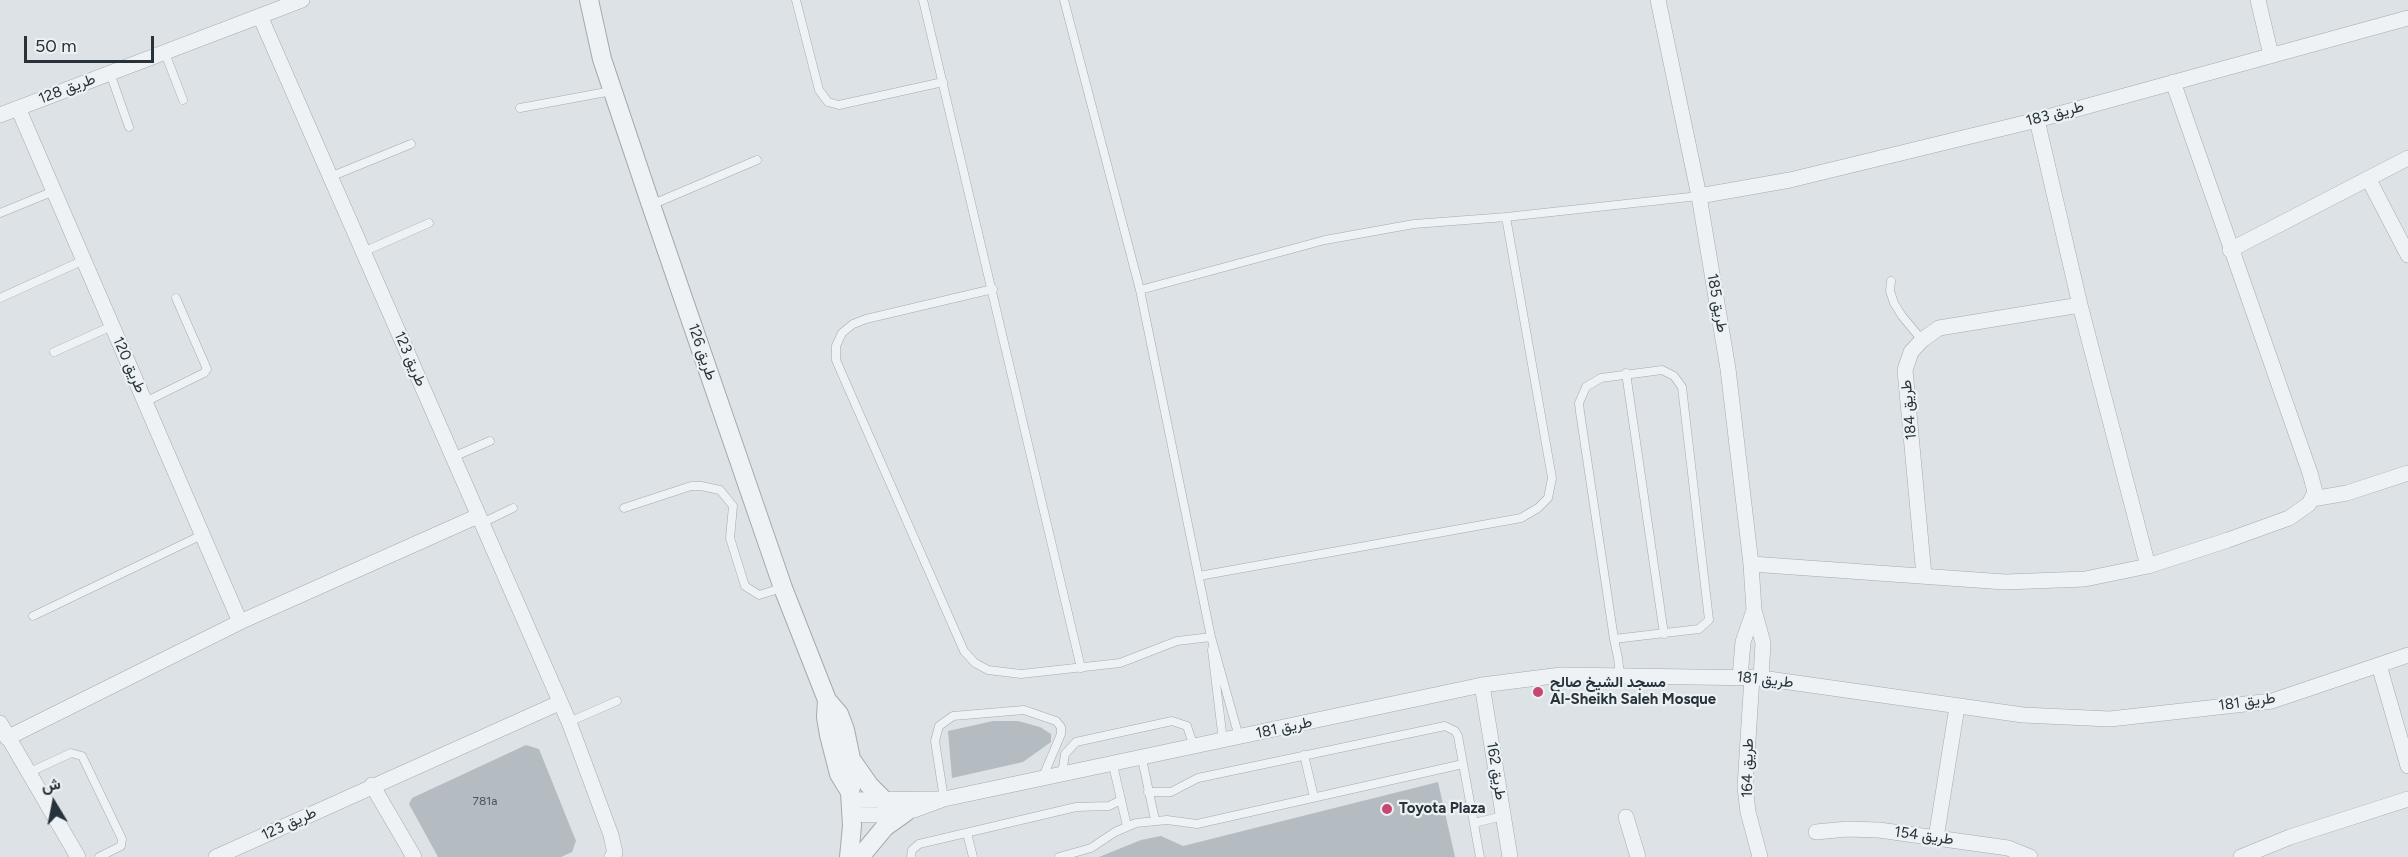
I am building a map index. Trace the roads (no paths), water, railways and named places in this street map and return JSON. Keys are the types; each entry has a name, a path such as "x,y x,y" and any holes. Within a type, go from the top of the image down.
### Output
{"street":[{"name":"طريق 126","path":"589,0 613,90 783,588 827,700 841,719 852,760 854,780 849,857"},
{"name":"طريق 185","path":"1658,0 1699,196 1728,369 1751,564 1754,610 1763,643 1751,677"},
{"path":"2258,0 2271,55"},
{"name":"طريق 128","path":"0,115 295,1"},
{"name":"طريق 123","path":"260,16 568,722 612,835 615,853 612,857"},
{"name":"طريق 183","path":"1699,196 1790,180 2037,120 2408,18"},
{"path":"1751,564 2006,582 2073,580 2148,566 2289,518 2309,504 2315,492 2310,473 2173,82"},
{"name":"طريق 120","path":"18,108 240,622"},
{"path":"2037,120 2080,305 2148,566"},
{"path":"2230,250 2408,158"},
{"path":"2369,180 2408,255"},
{"path":"1922,340 1939,328 2080,305"},
{"name":"طريق 184","path":"1922,340 1911,352 1905,370 1924,576"},
{"path":"2312,499 2347,494 2408,473"},
{"path":"7,738 240,622 480,520"},
{"name":"طريق 185","path":"1751,677 1743,642 1754,610"},
{"name":"طريق 181","path":"851,802 906,812 944,799 1062,776 1482,685 1561,675 1751,677 2023,715 2110,719 2272,701 2408,655"},
{"path":"2379,665 2408,766"},
{"name":"طريق 164","path":"1751,677 1746,787 1748,812 1760,857"},
{"name":"طريق 162","path":"1482,685 1510,857"},
{"name":"طريق 126","path":"827,700 825,717 829,735 851,802"},
{"name":"طريق 123","path":"216,857 559,702"},
{"path":"1936,838 1957,707"},
{"path":"0,723 75,856"},
{"path":"852,760 869,785 884,800"},
{"path":"372,785 414,857"},
{"name":"طريق 181","path":"851,802 922,797 944,799"},
{"path":"2248,855 2408,799"},
{"path":"860,857 885,827 906,812"},
{"path":"1626,818 1638,857"},
{"name":"طريق 154","path":"1816,832 1863,829 2008,848 2030,857"}],"lane":[{"path":"796,0 819,90 828,102 839,105 943,82"},
{"path":"923,0 1081,668"},
{"path":"1064,0 1140,290 1211,637 1239,737"},
{"path":"165,52 183,100"},
{"path":"111,73 129,127"},
{"path":"520,108 613,90"},
{"path":"330,177 411,144"},
{"path":"651,205 757,160"},
{"path":"0,213 54,191"},
{"path":"1140,290 1325,240 1414,224 1506,217 1699,196"},
{"path":"1199,576 1521,518 1538,508 1548,498 1552,478 1506,217"},
{"path":"363,252 429,223"},
{"path":"0,298 84,260"},
{"path":"1891,281 1890,291 1902,316 1922,340"},
{"path":"993,289 853,324 839,339 836,346 836,360 964,651 975,663 1003,674 1081,668 1126,661 1177,641 1211,637"},
{"path":"145,402 204,373 207,369 176,298"},
{"path":"54,352 112,326"},
{"path":"1614,639 1699,629 1707,625 1710,615 1682,387 1674,376 1662,370 1626,373 1593,382 1586,387 1579,403 1614,639 1620,676"},
{"path":"1626,373 1664,633"},
{"path":"453,458 490,441"},
{"path":"624,508 691,486 720,490 733,506 730,538 745,586 759,594 783,588"},
{"path":"480,520 513,508"},
{"path":"33,616 202,535"},
{"path":"1211,637 1223,741"},
{"path":"568,722 617,701"},
{"path":"944,799 935,741 939,726 953,716 1024,710 1056,721 1061,727 1061,734 1041,780"},
{"path":"1062,776 1065,754 1069,747 1084,739 1178,721 1187,726 1194,747"},
{"path":"1148,792 1171,792 1198,778 1445,726 1458,736 1480,857"},
{"path":"28,773 71,753 82,756 122,839 121,846 99,857"},
{"path":"1304,755 1314,797"},
{"path":"1142,759 1155,820"},
{"path":"1059,857 1091,848 1127,826 1155,820 1197,824 1463,764"},
{"path":"1113,765 1127,826"},
{"path":"911,857 912,850 919,844 1076,807 1109,806 1121,800"},
{"path":"1474,823 1503,816"},
{"path":"967,833 973,857"}],"place":[{"name":"مسجد الشيخ صالح Al-Sheikh Saleh Mosque","path":"1538,692"},
{"name":"Toyota Plaza","path":"1387,809"}]}
